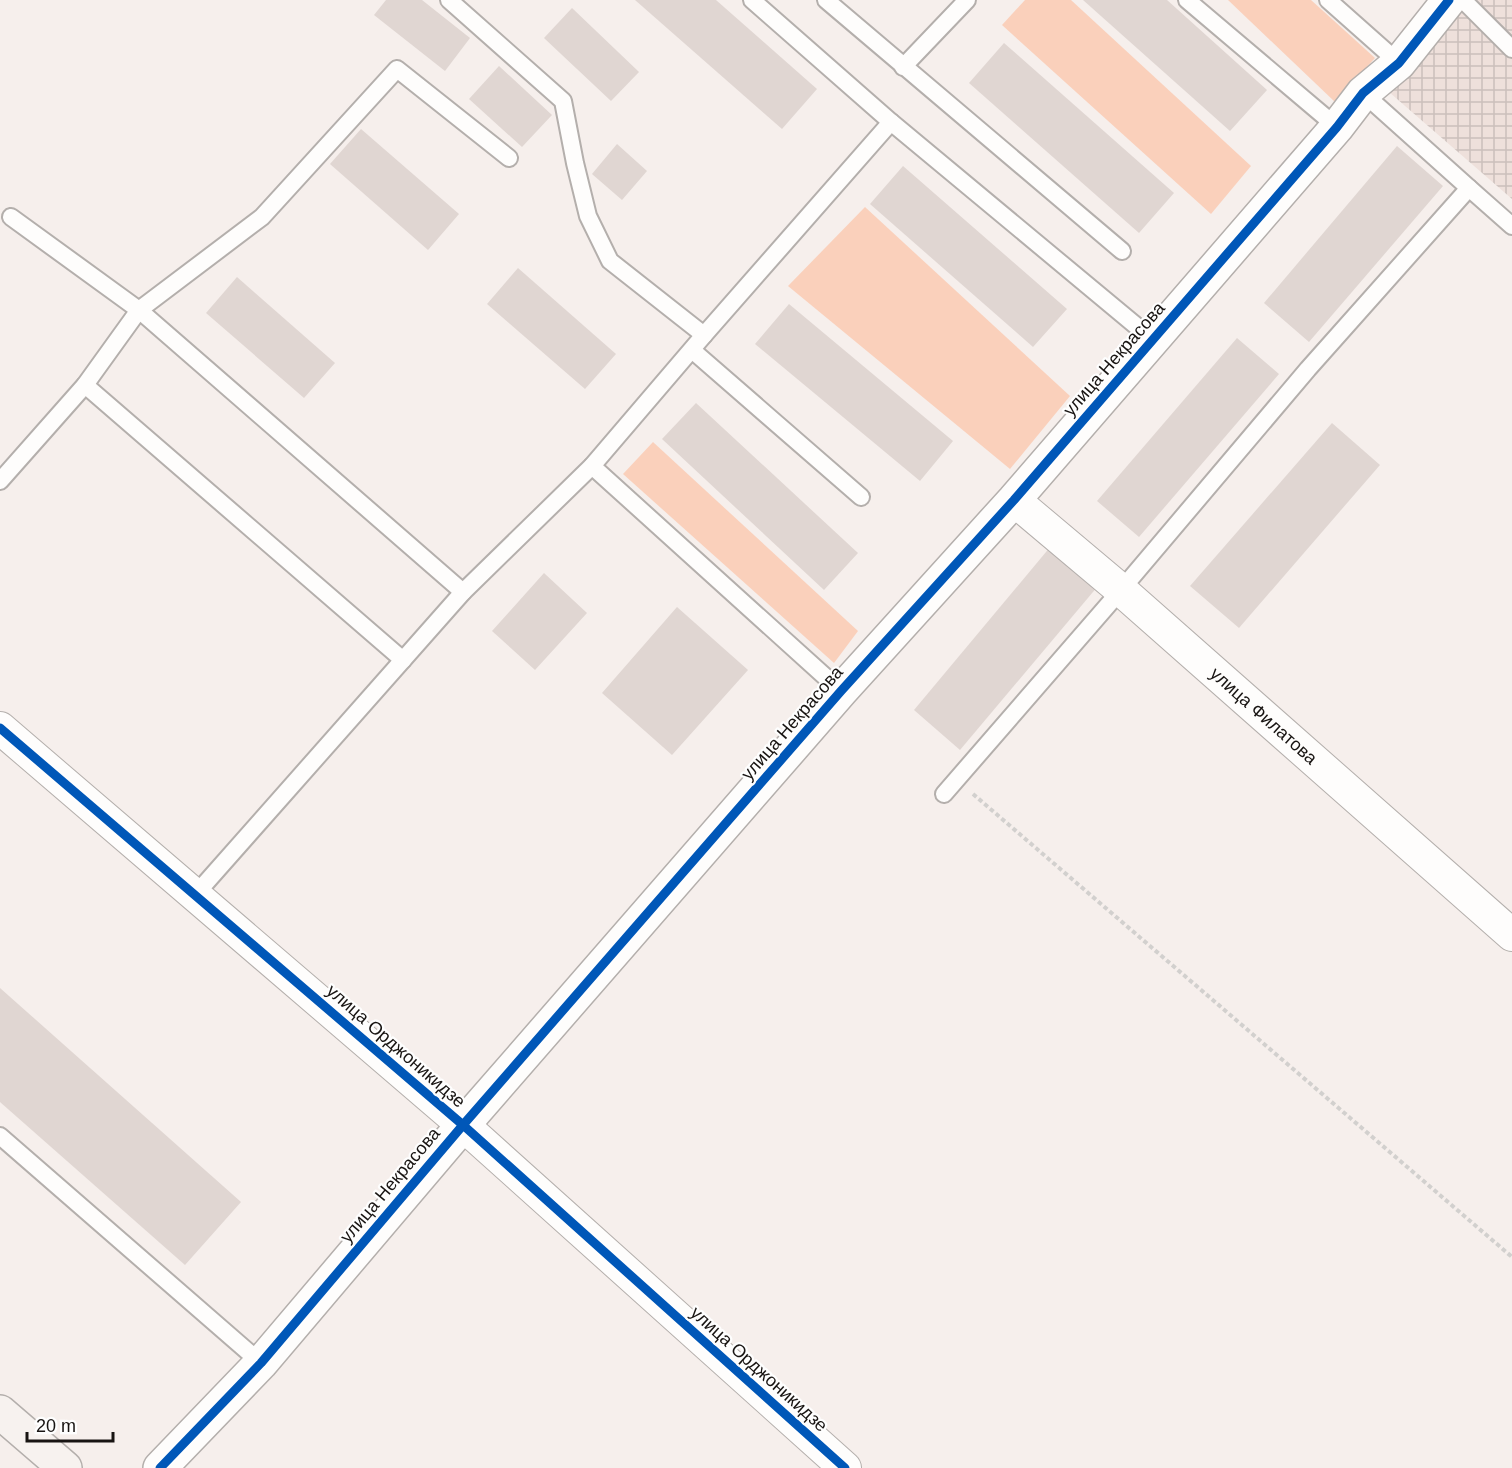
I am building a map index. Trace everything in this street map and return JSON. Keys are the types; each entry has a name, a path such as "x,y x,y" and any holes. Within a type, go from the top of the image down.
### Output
{"main road":[{"path":"0,1412 65,1468"}],"street":[{"name":"улица Некрасова","path":"160,1468 261,1363 463,1125 841,691 1014,500 1337,127 1363,93 1399,63 1449,0"},
{"name":"улица Филатова","path":"1014,500 1121,590 1512,935"},
{"name":"улица Орджоникидзе","path":"0,728 463,1125 845,1468"}],"lane":[{"path":"449,0 563,101 574,163 588,216 610,261 704,334"},
{"path":"752,0 891,122 1152,339"},
{"path":"826,0 1122,251"},
{"path":"903,67 967,0"},
{"path":"1328,0 1399,63"},
{"path":"1463,0 1512,49"},
{"path":"1196,3 1337,127"},
{"path":"0,481 85,384 139,310 262,217 397,69 509,158"},
{"path":"1363,93 1512,226"},
{"path":"195,896 463,592 592,466 704,334 891,122"},
{"path":"944,794 1308,369 1469,188"},
{"path":"11,217 139,310 463,592"},
{"path":"692,350 861,497"},
{"path":"85,384 403,660"},
{"path":"592,466 841,691"},
{"path":"0,1136 261,1363"}],"path":[{"path":"956,780 1512,1257"}],"shaded area":[{"path":"1025,0 1071,0 1251,166 1211,214 1002,25"},
{"path":"1228,0 1311,0 1375,58 1335,102"},
{"path":"1467,0 1512,0 1512,199 1389,92"},
{"path":"865,207 1070,396 1010,469 788,286"},
{"path":"653,442 858,631 834,663 623,474"}],"building":[{"path":"386,0 422,0 470,38 445,71 374,15"},
{"path":"635,0 716,0 817,89 782,129"},
{"path":"1083,0 1167,0 1267,90 1230,131"},
{"path":"572,8 639,72 611,101 544,38"},
{"path":"1004,43 1174,193 1139,233 969,83"},
{"path":"499,66 552,115 522,147 469,99"},
{"path":"361,129 459,214 428,250 330,164"},
{"path":"617,144 647,171 622,200 592,174"},
{"path":"1397,146 1443,186 1309,342 1264,303"},
{"path":"903,166 1067,309 1033,347 870,204"},
{"path":"518,268 616,354 585,389 487,304"},
{"path":"237,277 335,363 304,398 206,313"},
{"path":"789,304 953,441 920,481 755,344"},
{"path":"1237,338 1279,374 1139,537 1097,501"},
{"path":"696,403 858,553 824,590 662,439"},
{"path":"1332,423 1380,465 1239,628 1190,586"},
{"path":"1051,546 1098,586 960,750 914,710"},
{"path":"544,573 587,613 535,670 492,631"},
{"path":"677,607 748,670 672,755 602,693"},
{"path":"0,988 241,1202 185,1265 0,1102"}],"cycle path":[{"path":"160,1468 261,1363 463,1125 841,691 1014,500 1337,127 1363,93 1399,63 1449,0"},
{"path":"0,728 463,1125 845,1468"}]}
